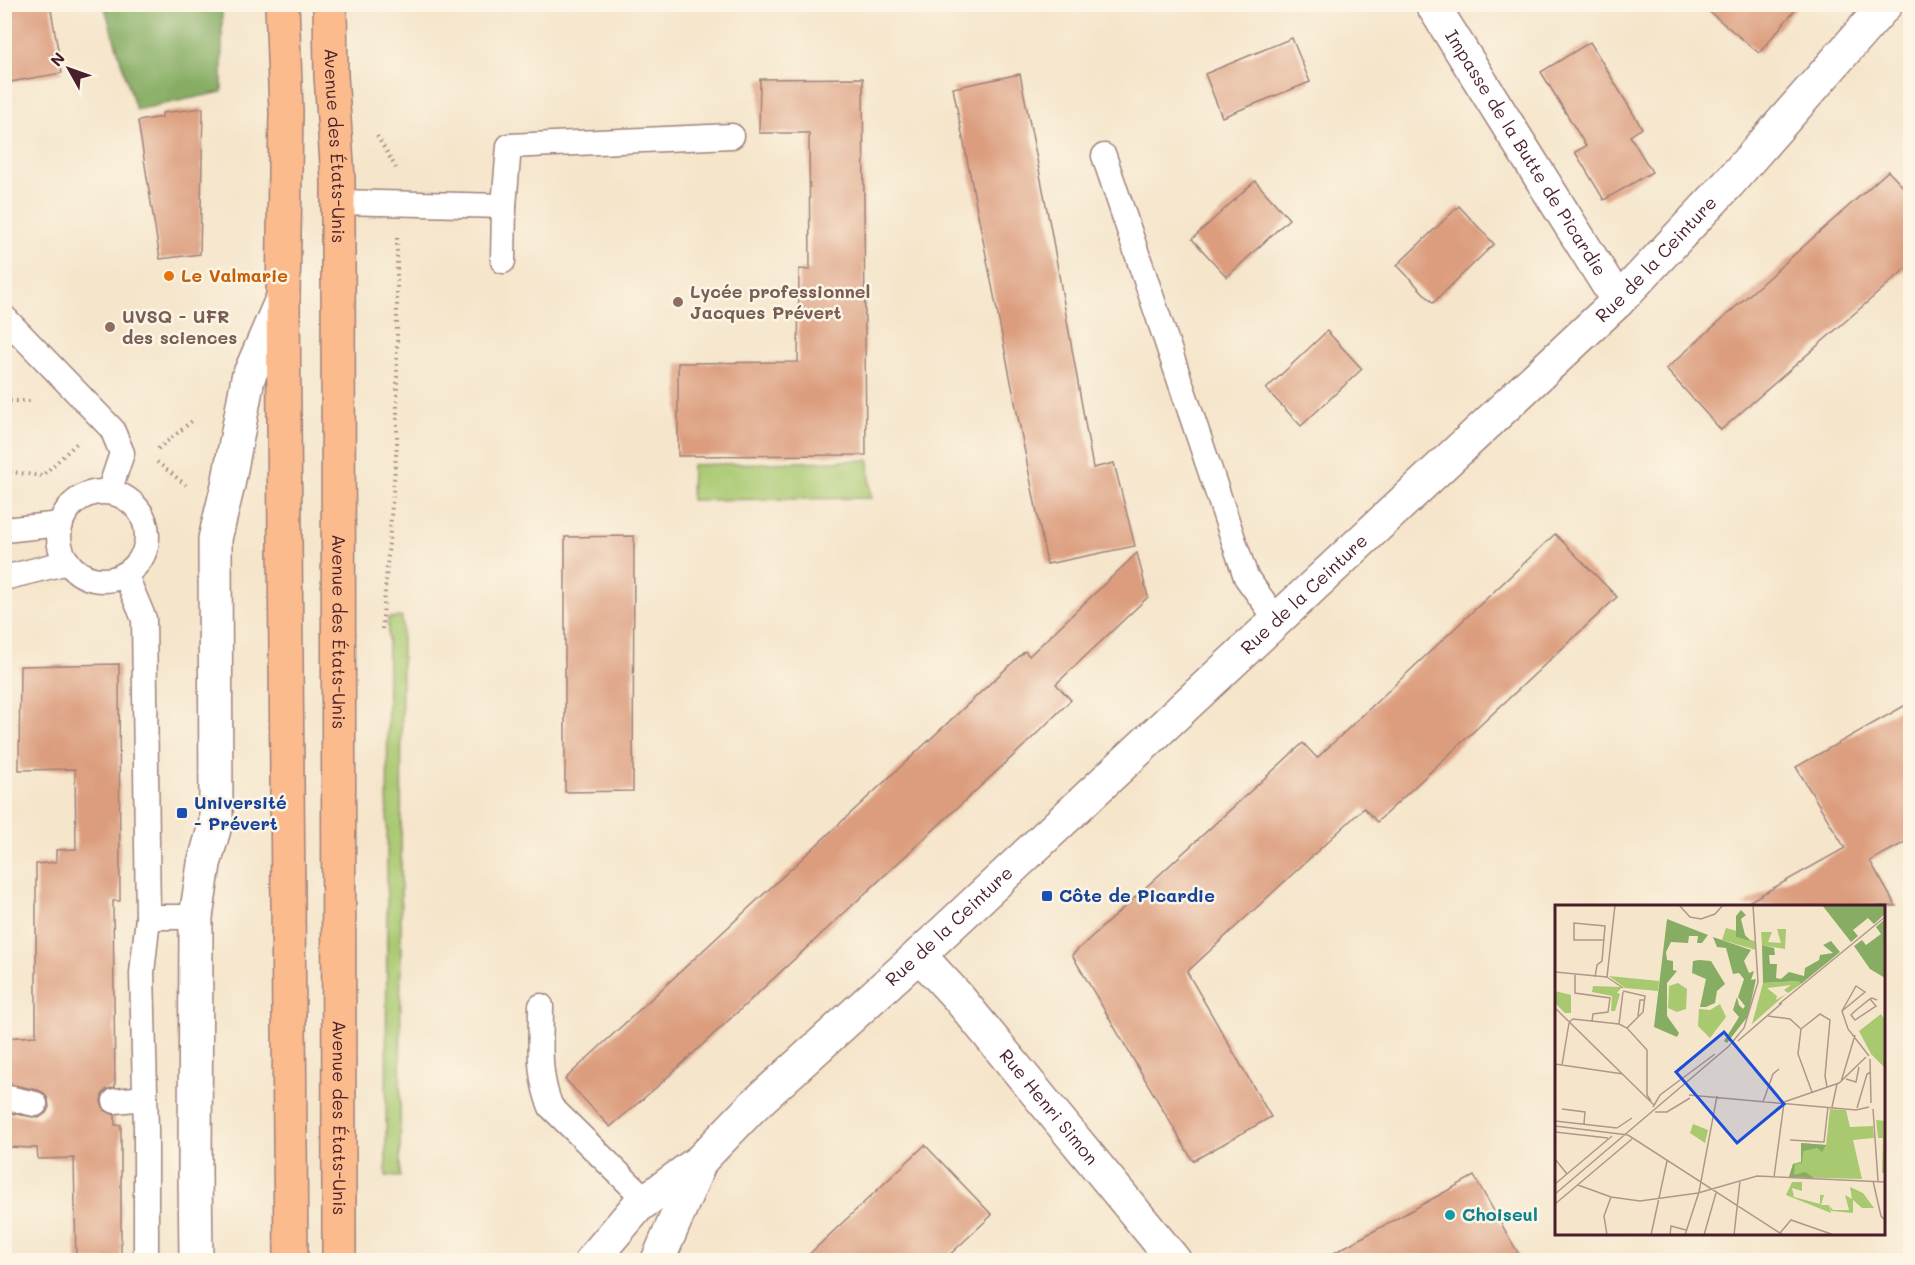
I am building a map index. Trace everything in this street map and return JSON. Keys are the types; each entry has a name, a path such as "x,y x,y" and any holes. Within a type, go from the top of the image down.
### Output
{"main road":[{"path":"282,4 286,112 283,297 291,1253"},
{"name":"Avenue des États-Unis","path":"330,4 331,75 338,164 339,1252"}],"street":[{"name":"Impasse de la Butte de Picardie","path":"1432,4 1618,301"},
{"name":"Rue de la Ceinture","path":"592,1260 637,1207 701,1160 752,1107 919,955 1618,301 1728,184 1886,4"},
{"path":"196,1260 196,916 204,864 216,822 215,539 228,485 248,378 283,297"},
{"name":"Rue Henri Simon","path":"919,955 957,996 1174,1260"},
{"name":"Rue de la Ceinture","path":"658,1260 701,1160"}],"lane":[{"path":"503,261 504,206 509,146 732,136"},
{"path":"1104,156 1246,576 1277,620"},
{"path":"338,202 504,206"},
{"path":"4,317 108,424 123,453 110,492"},
{"path":"93,492 110,492 127,498 140,511 146,528 146,546 138,562 125,574 110,579 94,579 79,573 68,562 59,537 61,524 68,509 79,499 93,492"},
{"path":"4,530 61,524"},
{"path":"4,579 68,562"},
{"path":"125,574 144,619 147,917 142,973 146,1260"},
{"path":"147,917 196,916"},
{"path":"541,1006 541,1070 545,1092 551,1107 646,1200"},
{"path":"4,1097 35,1104"},
{"path":"115,1101 145,1098"}],"path":[{"path":"4,101 10,131 4,132"},
{"path":"381,634 397,443 397,248"},
{"path":"161,444 192,421"},
{"path":"4,471 42,476 108,424"},
{"path":"164,468 187,486"}],"green space":[{"path":"104,5 222,5 222,92 136,110"},
{"path":"869,460 872,498 691,500 692,465"},
{"path":"402,617 400,1177 386,1176 388,618"}],"building":[{"path":"4,4 50,4 62,73 4,83"},
{"path":"1700,4 1800,4 1759,53"},
{"path":"1292,38 1310,82 1222,117 1205,74"},
{"path":"1590,42 1642,128 1630,136 1652,172 1604,200 1575,152 1586,146 1541,72"},
{"path":"1020,74 1051,230 1093,468 1114,463 1135,546 1047,564 953,88"},
{"path":"863,78 866,455 678,456 678,363 798,362 799,269 810,270 809,133 759,133 760,79"},
{"path":"203,108 200,254 160,259 138,121 162,117 162,113"},
{"path":"1888,171 1911,195 1911,264 1721,430 1666,369"},
{"path":"1255,181 1289,219 1227,277 1192,239"},
{"path":"1459,206 1494,244 1433,303 1397,265"},
{"path":"1327,331 1362,369 1301,426 1266,389"},
{"path":"1555,534 1617,597 1377,822 1364,808 1187,972 1271,1117 1193,1161 1072,955 1303,743 1317,758"},
{"path":"634,536 633,791 565,792 565,537"},
{"path":"1137,553 1148,597 1056,684 1071,700 659,1085 610,1127 565,1079 1025,651 1029,656"},
{"path":"119,664 120,901 113,901 115,1087 106,1090 101,1102 104,1110 115,1115 115,1125 121,1125 121,1260 76,1260 74,1158 38,1159 37,1148 4,1147 4,1112 39,1118 46,1113 49,1107 44,1093 4,1083 4,1038 36,1036 36,864 56,862 56,850 76,849 75,769 19,770 20,666"},
{"path":"1911,702 1911,839 1870,861 1896,906 1743,905 1845,848 1796,767"},
{"path":"925,1145 992,1215 944,1260 803,1260"},
{"name":"Choiseul","path":"1474,1176 1522,1260 1321,1260"}],"place":[{"name":"Le Valmarie","path":"169,276"},
{"name":"Lycée professionnel Jacques Prévert","path":"678,302"},
{"name":"UVSQ - UFR des sciences","path":"110,327"},
{"name":"Université - Prévert","path":"182,813"},
{"name":"Côte de Picardie","path":"1047,896"},
{"name":"Choiseul","path":"1450,1215"}]}
